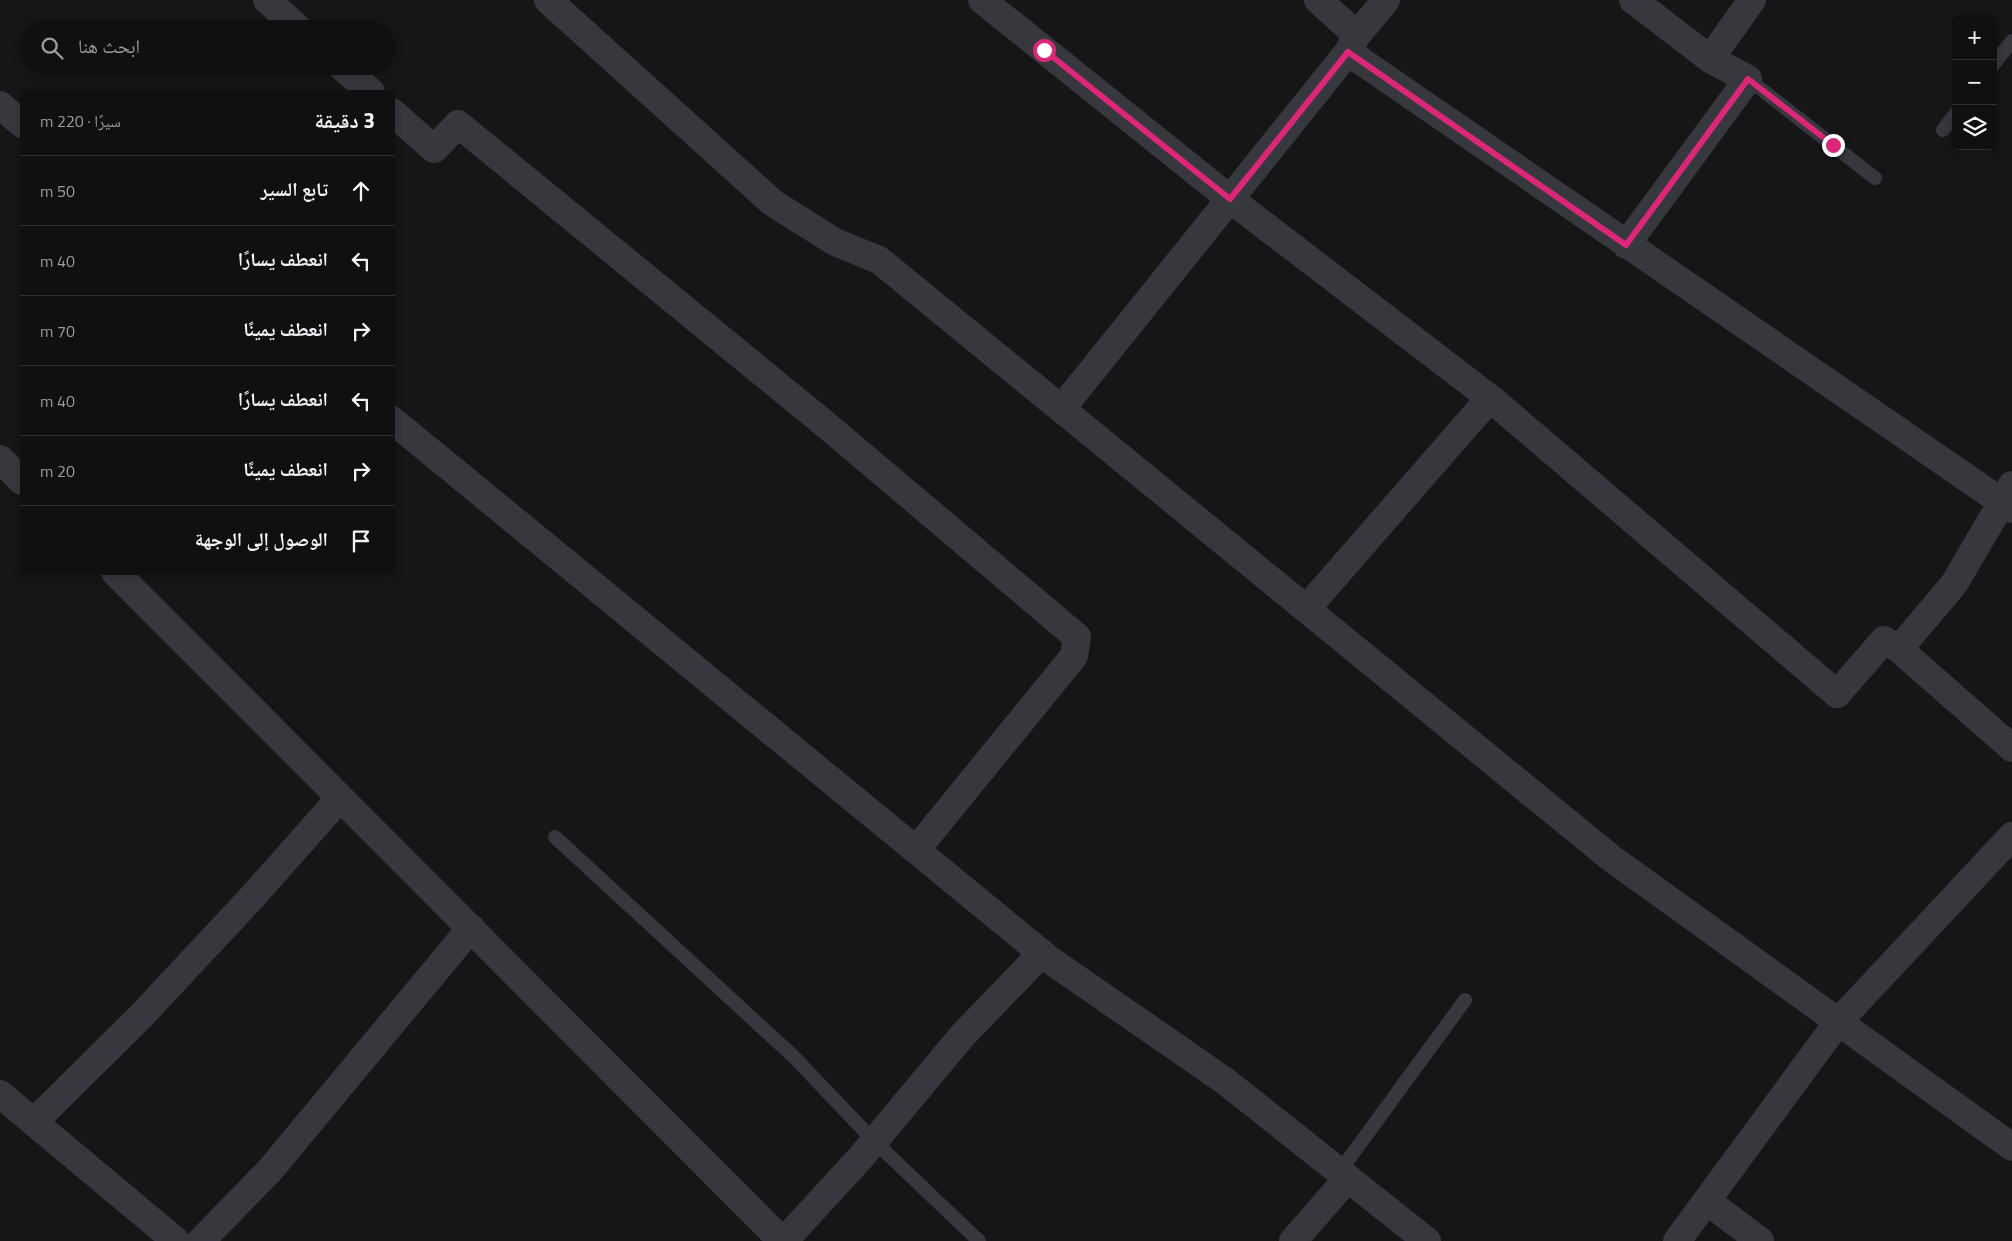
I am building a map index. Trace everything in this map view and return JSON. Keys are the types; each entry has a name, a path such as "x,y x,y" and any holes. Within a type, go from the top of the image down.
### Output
{"street":[{"path":"267,0 289,20"},
{"path":"548,0 773,203 835,242 878,260 1062,408 1611,858 2012,1147"},
{"path":"982,0 1230,199 1490,398 1837,694 1884,640 1900,649 2012,748"},
{"path":"1318,0 1353,43 1626,245 2009,499 1954,584 1900,649"},
{"path":"1062,408 1230,199 1386,0"},
{"path":"1626,245 1748,79 1710,59 1633,0"},
{"path":"1710,59 1752,0"},
{"path":"351,75 369,90"},
{"path":"395,115 434,149 458,124 825,424 1077,637 1074,656 916,850"},
{"path":"1307,608 1490,398"},
{"path":"395,422 1042,953 1225,1081 1427,1241"},
{"path":"0,459 20,479"},
{"path":"118,575 783,1241 874,1140 962,1036 1042,953"},
{"path":"34,1122 142,1015 254,895 340,798"},
{"path":"1677,1241 1838,1022 2012,836"},
{"path":"201,1241 270,1170 471,928"},
{"path":"0,1094 176,1241"},
{"path":"1293,1241 1344,1174"},
{"path":"1707,1201 1760,1241"}],"lane":[{"path":"1997,60 2012,40"},
{"path":"1748,79 1875,178"},
{"path":"1942,130 1952,118"},
{"path":"555,837 794,1057 874,1140 979,1241"},
{"path":"1344,1174 1465,1000"}],"route":[{"path":"1044,50 1230,199 1348,52 1626,245 1748,79 1833,145"}]}
